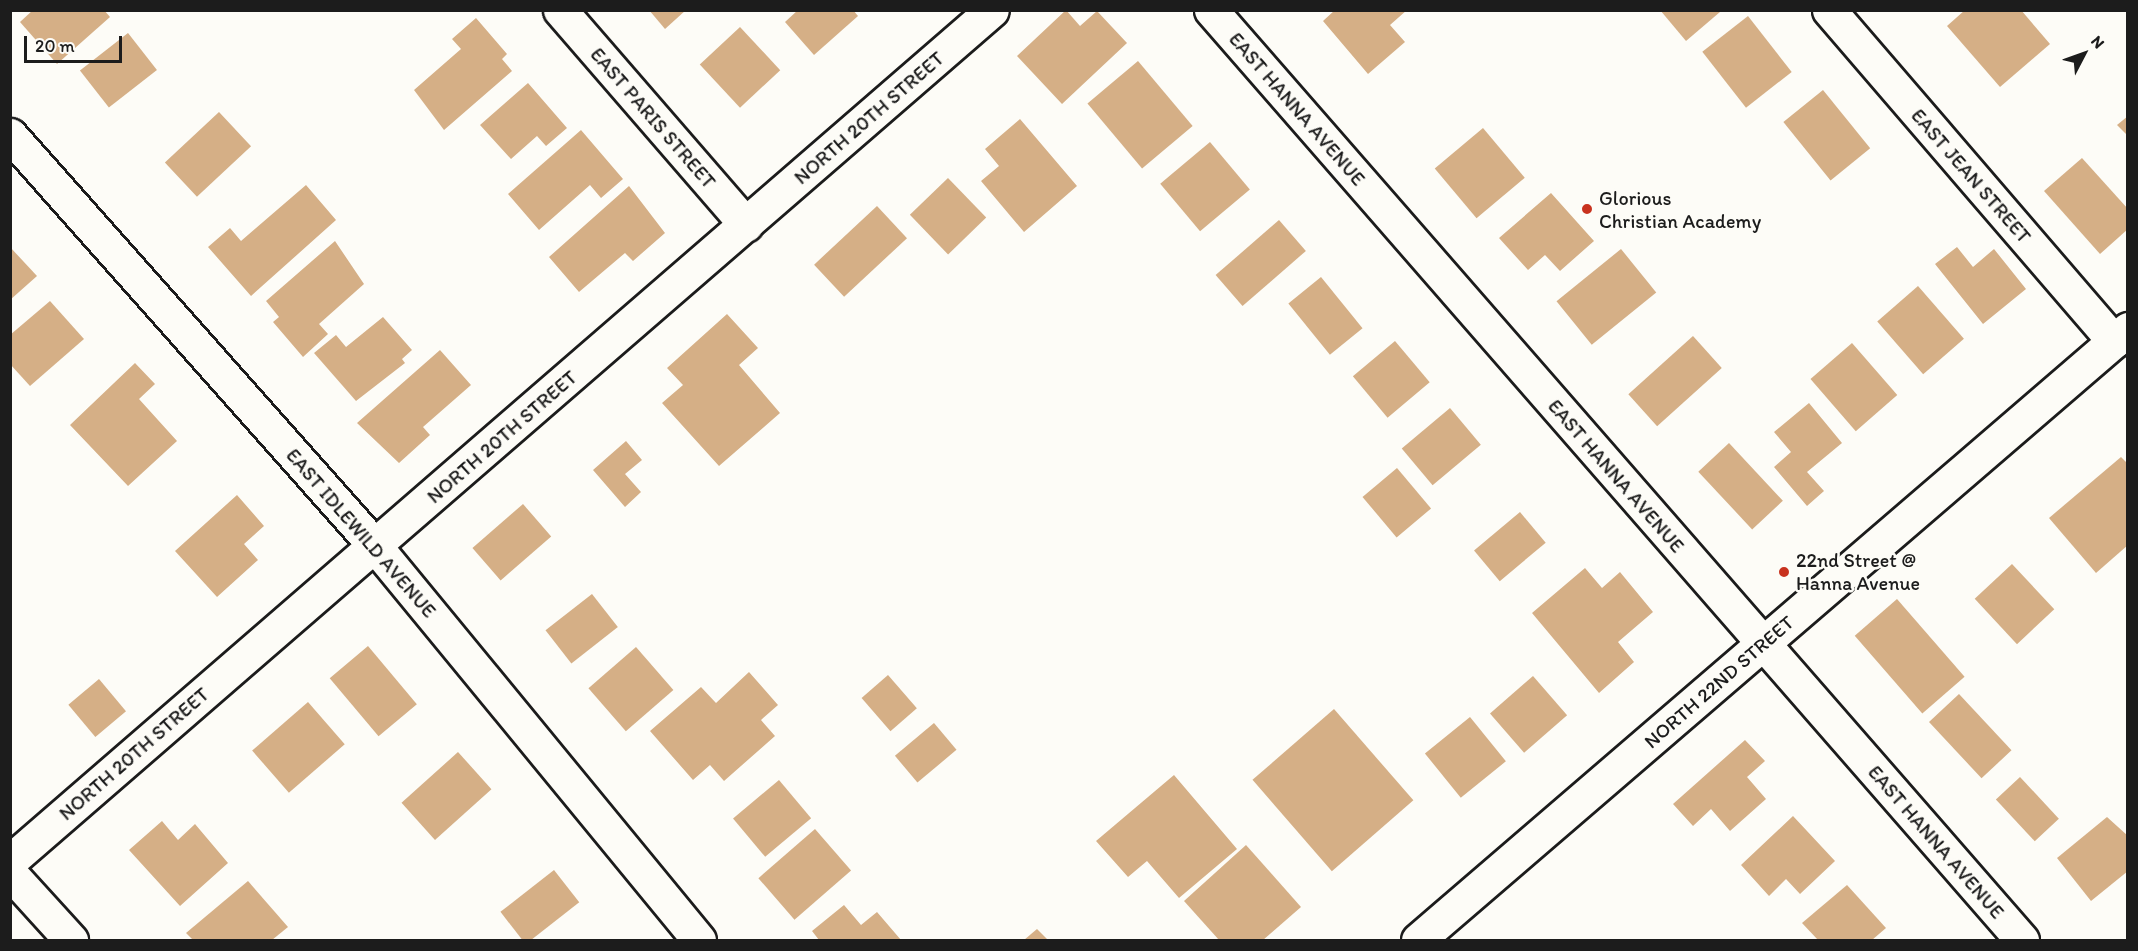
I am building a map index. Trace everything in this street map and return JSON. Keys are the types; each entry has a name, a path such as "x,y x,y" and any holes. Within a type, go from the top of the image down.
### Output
{"street":[{"name":"EAST PARIS STREET","path":"560,10 746,225"},
{"name":"NORTH 20TH STREET","path":"10,861 992,10"},
{"name":"EAST HANNA AVENUE","path":"1211,10 2022,940"},
{"name":"EAST JEAN STREET","path":"1829,10 2121,335"},
{"name":"EAST IDLEWILD AVENUE","path":"10,135 375,546 699,940"},
{"name":"NORTH 22ND STREET","path":"1418,940 2121,335"},
{"path":"10,873 71,940"}],"building":[{"path":"33,10 104,10 110,17 57,64 20,22"},
{"path":"649,10 686,10 665,29"},
{"path":"798,10 853,10 858,16 814,55 785,22"},
{"path":"1066,10 1080,26 1097,11 1127,43 1062,104 1017,56"},
{"path":"1335,10 1407,10 1390,25 1405,42 1368,74 1323,21"},
{"path":"1660,10 1718,10 1720,12 1686,41"},
{"path":"1965,10 2021,10 2050,44 2000,87 1947,26"},
{"path":"1748,16 1792,72 1746,108 1702,52"},
{"path":"476,18 507,54 502,59 512,71 444,130 414,90 461,49 452,39"},
{"path":"740,27 780,70 740,108 700,65"},
{"path":"128,33 157,70 109,108 80,71"},
{"path":"1138,61 1193,126 1142,169 1087,103"},
{"path":"528,83 567,128 546,146 537,136 511,159 480,125"},
{"path":"1823,90 1870,148 1831,180 1783,122"},
{"path":"219,112 251,146 197,197 165,162"},
{"path":"2128,116 2128,136 2117,125"},
{"path":"1020,119 1077,186 1024,232 981,181 999,166 985,149"},
{"path":"1483,128 1525,178 1477,218 1435,168"},
{"path":"581,130 623,179 601,198 590,185 539,230 508,194"},
{"path":"1210,142 1250,189 1200,231 1160,184"},
{"path":"2082,158 2128,209 2128,229 2100,254 2044,191"},
{"path":"948,178 986,218 948,254 910,215"},
{"path":"306,185 336,220 251,296 208,247 230,228 241,241"},
{"path":"629,186 665,233 633,261 625,253 579,292 549,257"},
{"path":"1551,193 1594,241 1560,271 1545,255 1528,270 1499,238"},
{"path":"877,206 907,238 844,297 814,265"},
{"path":"1279,220 1306,251 1243,306 1216,275"},
{"path":"335,241 364,284 319,324 328,334 303,357 273,322 279,317 266,301"},
{"path":"10,247 37,276 10,300"},
{"path":"1957,247 1973,267 1994,249 2026,289 1983,324 1935,264"},
{"path":"1621,249 1656,293 1592,345 1556,301"},
{"path":"1321,277 1363,328 1330,355 1288,303"},
{"path":"1918,286 1964,339 1923,374 1877,321"},
{"path":"50,301 84,339 30,386 10,364 10,335"},
{"path":"727,314 758,348 739,365 780,413 719,466 662,403 683,385 667,368"},
{"path":"383,317 412,350 402,359 405,363 356,401 314,353 336,335 346,347"},
{"path":"1693,336 1722,368 1657,426 1628,394"},
{"path":"1395,341 1430,382 1388,418 1353,376"},
{"path":"1852,343 1897,395 1856,431 1810,379"},
{"path":"440,350 471,385 423,427 430,435 399,463 357,423"},
{"path":"135,363 155,384 139,399 177,441 128,486 70,425"},
{"path":"1809,403 1842,443 1807,472 1824,491 1807,506 1774,467 1791,452 1774,432"},
{"path":"1450,408 1481,445 1433,485 1402,448"},
{"path":"626,441 642,460 625,474 641,492 625,507 593,470"},
{"path":"1729,443 1783,501 1752,529 1698,472"},
{"path":"2121,457 2128,464 2128,545 2096,573 2049,518"},
{"path":"1397,468 1431,509 1397,538 1363,497"},
{"path":"237,495 264,526 244,544 258,560 217,597 175,551"},
{"path":"523,504 551,536 501,580 472,548"},
{"path":"1520,512 1546,543 1500,581 1474,551"},
{"path":"2012,564 2054,609 2017,644 1975,599"},
{"path":"1585,568 1602,588 1620,572 1653,612 1618,642 1634,662 1599,693 1532,613"},
{"path":"592,594 618,627 571,663 546,630"},
{"path":"1897,599 1965,677 1922,713 1855,636"},
{"path":"368,646 417,704 379,736 330,678"},
{"path":"636,647 673,690 626,731 588,688"},
{"path":"749,672 778,705 761,720 775,736 724,781 710,765 693,780 650,731 701,687 716,703"},
{"path":"888,675 917,708 890,731 862,698"},
{"path":"1533,676 1567,715 1524,753 1490,713"},
{"path":"99,679 126,711 95,737 68,705"},
{"path":"1959,694 2012,750 1982,778 1929,722"},
{"path":"308,702 345,744 289,793 252,751"},
{"path":"1334,709 1413,800 1332,871 1252,780"},
{"path":"1470,717 1506,761 1461,798 1425,754"},
{"path":"934,723 956,750 917,783 895,756"},
{"path":"1745,740 1765,761 1747,777 1766,799 1730,831 1711,809 1693,826 1673,804"},
{"path":"458,752 491,789 435,840 402,803"},
{"path":"1174,775 1237,849 1179,898 1147,861 1128,877 1096,841"},
{"path":"2020,777 2059,819 2035,841 1996,800"},
{"path":"779,780 811,818 765,857 733,819"},
{"path":"1793,816 1835,861 1800,894 1786,879 1769,896 1741,865"},
{"path":"2107,817 2128,836 2128,871 2091,901 2057,858"},
{"path":"162,821 178,840 195,824 228,863 180,906 129,850"},
{"path":"815,829 851,871 794,920 758,878"},
{"path":"1246,845 1301,907 1263,940 1219,940 1184,901"},
{"path":"554,870 579,902 531,940 522,940 500,912"},
{"path":"248,881 288,927 272,940 193,940 186,933"},
{"path":"1847,885 1886,928 1872,940 1818,940 1802,923"},
{"path":"844,905 861,925 877,912 901,940 819,940 812,931"},
{"path":"1037,929 1048,940 1024,940"}],"place":[{"name":"Glorious Christian Academy","path":"1587,209"},
{"name":"22nd Street @ Hanna Avenue","path":"1784,572"}]}
